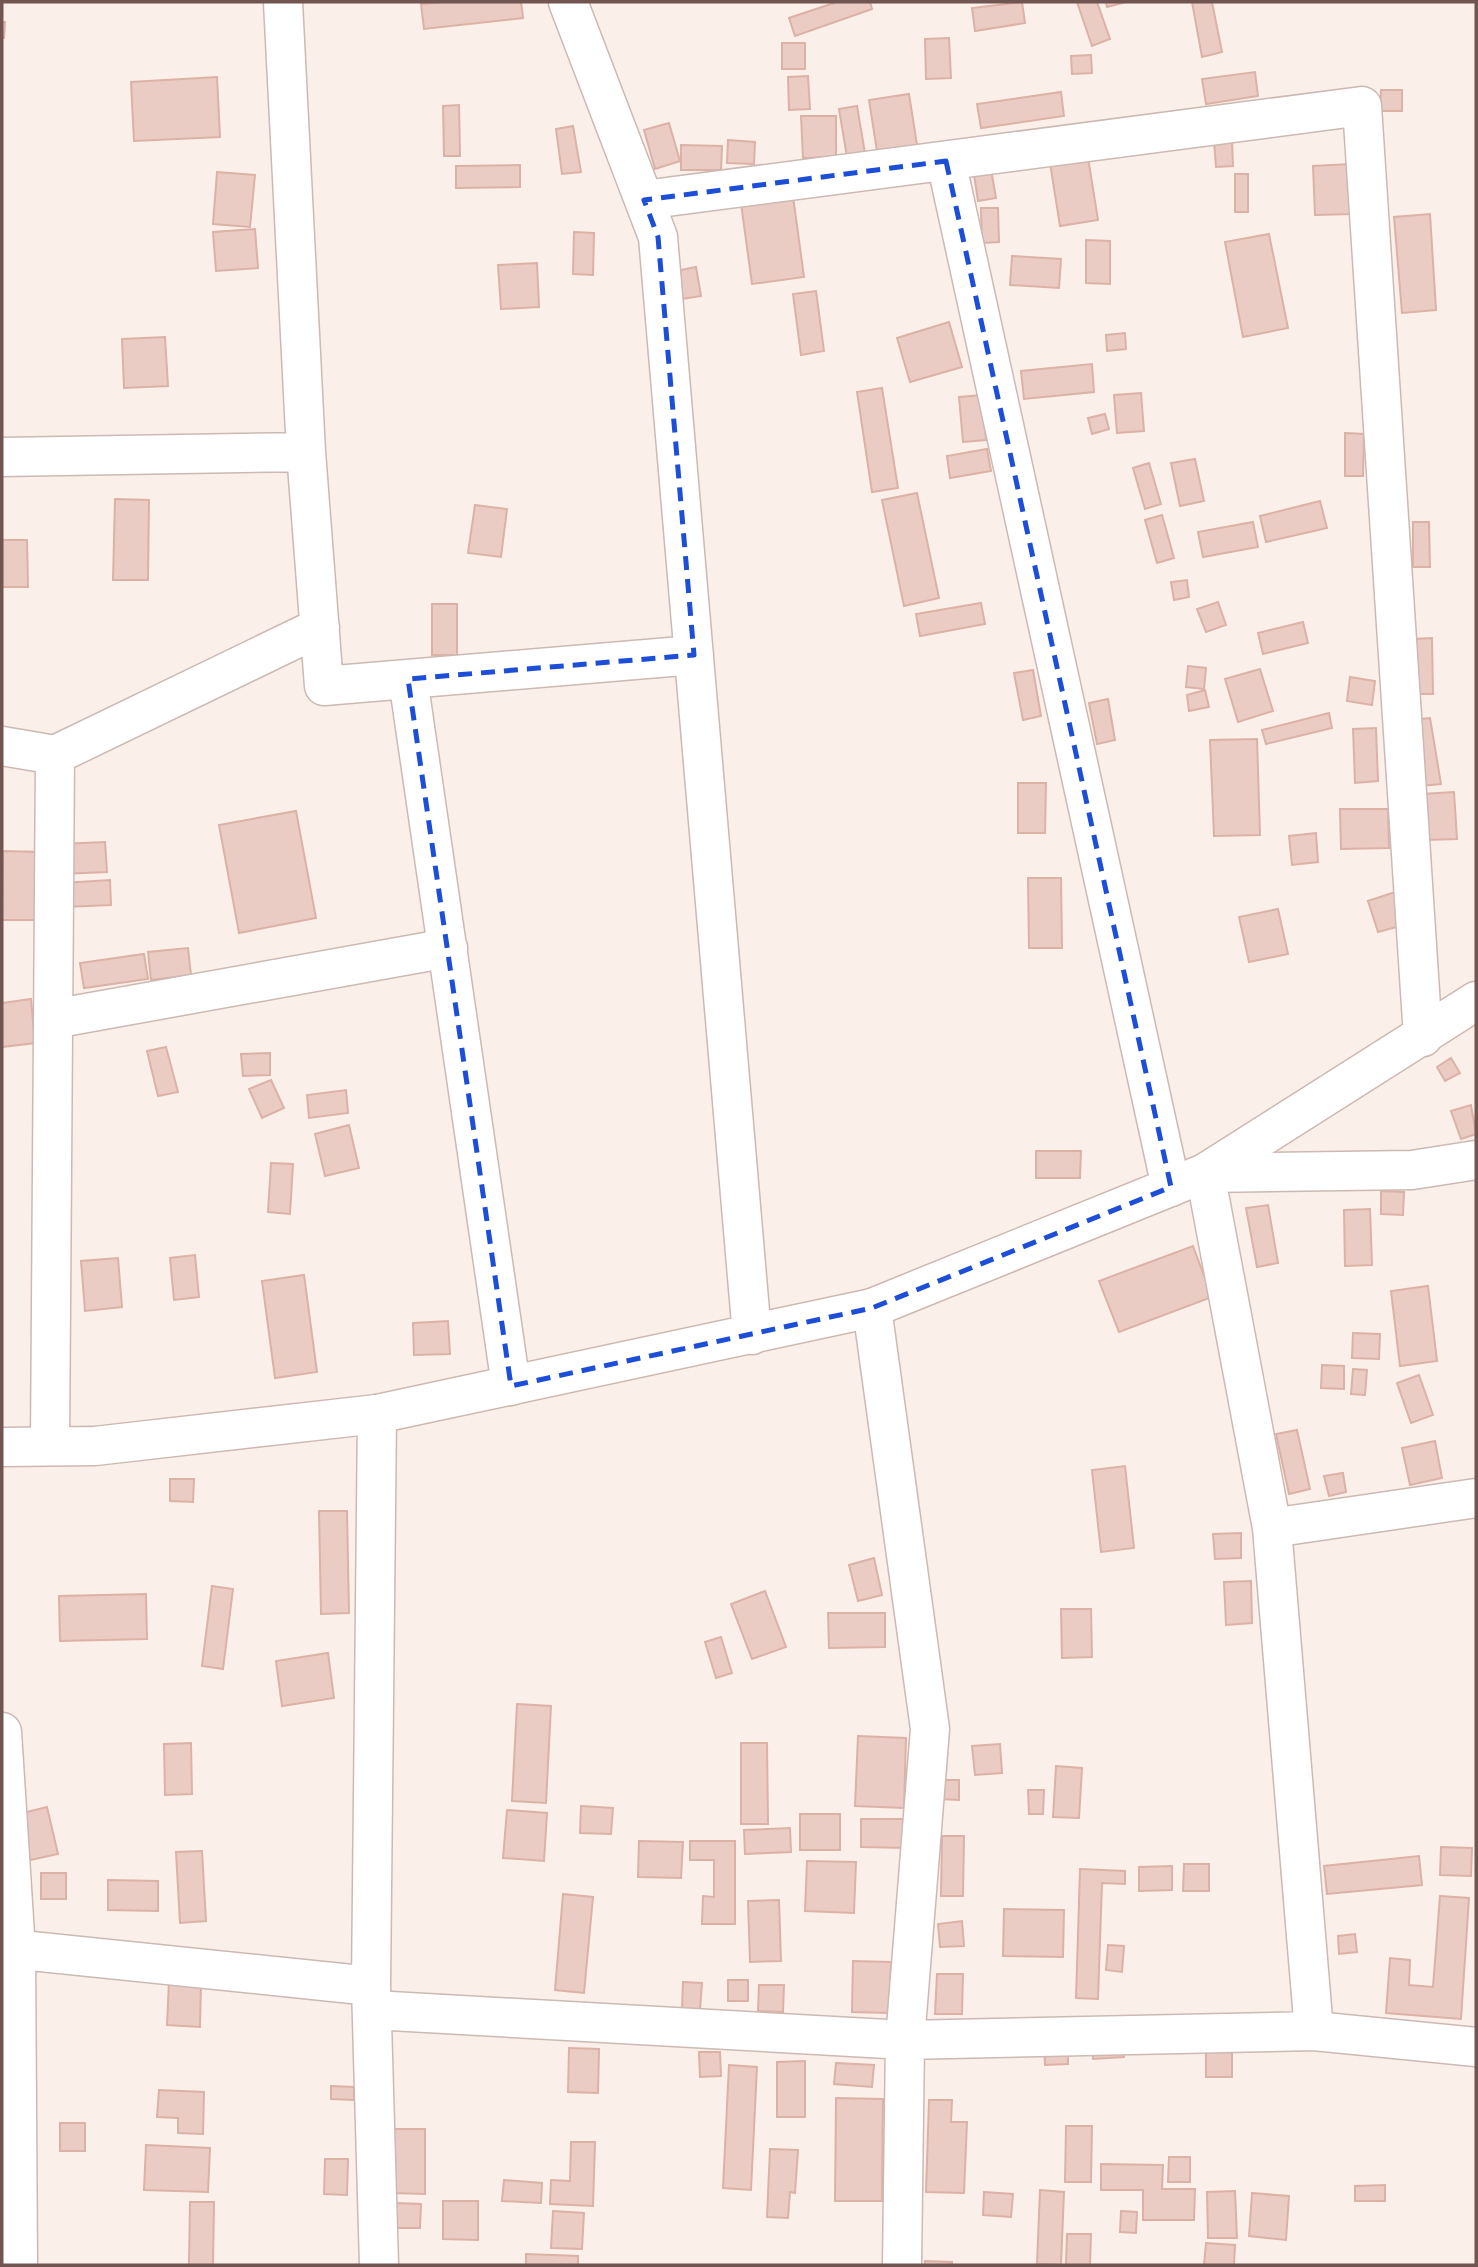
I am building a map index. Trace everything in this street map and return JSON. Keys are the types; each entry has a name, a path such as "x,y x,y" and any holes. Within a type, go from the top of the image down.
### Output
{"street":[{"path":"283,2 306,452 324,686 694,655"},
{"path":"568,2 658,237 752,1335"},
{"path":"644,200 1362,106 1423,1037"},
{"path":"946,161 1272,1528 1314,2031"},
{"path":"2,457 306,452"},
{"path":"2,746 55,755 320,627"},
{"path":"408,678 511,1386"},
{"path":"50,1446 55,755"},
{"path":"53,1019 447,948"},
{"path":"2,1447 95,1446 377,1414 872,1308 1188,1180 1423,1037 1476,1001"},
{"path":"1188,1180 1412,1170 1476,1160"},
{"path":"872,1308 930,1729 905,2040 902,2265"},
{"path":"377,1414 372,1998 379,2265"},
{"path":"1272,1528 1476,1498"},
{"path":"2,1732 18,2265"},
{"path":"9,1949 372,1998 905,2040 1314,2031 1476,2047"}],"highlighted area":[{"path":"946,161 1171,1187 872,1308 511,1386 408,679 694,655 658,237 644,200"}],"building":[{"path":"521,2 523,18 424,29 421,4"},
{"path":"837,2 870,2 872,9 795,36 789,18"},
{"path":"1022,2 1025,23 975,31 972,8"},
{"path":"1077,2 1097,2 1110,39 1092,46"},
{"path":"1106,2 1126,2 1107,7"},
{"path":"1192,2 1212,2 1222,52 1202,57"},
{"path":"2,22 5,22 4,38 2,38"},
{"path":"949,38 951,78 926,79 925,39"},
{"path":"782,43 805,43 805,69 782,69"},
{"path":"1091,55 1092,73 1072,74 1071,56"},
{"path":"1255,72 1258,96 1206,104 1202,79"},
{"path":"808,76 810,109 789,110 788,77"},
{"path":"217,77 220,137 134,141 131,82"},
{"path":"1381,90 1402,90 1402,111 1380,111"},
{"path":"1061,92 1064,116 981,128 977,104"},
{"path":"909,94 917,145 877,151 869,100"},
{"path":"459,105 460,156 444,156 443,106"},
{"path":"857,106 865,153 847,157 839,109"},
{"path":"801,116 836,116 836,157 803,158"},
{"path":"669,123 680,161 655,169 644,130"},
{"path":"573,126 581,172 562,174 556,129"},
{"path":"1085,139 1098,220 1060,226 1047,144"},
{"path":"728,140 755,142 754,164 727,163"},
{"path":"1232,140 1233,166 1216,167 1214,141"},
{"path":"681,145 722,146 721,170 681,170"},
{"path":"989,158 996,198 978,201 972,161"},
{"path":"1350,164 1352,214 1315,215 1313,166"},
{"path":"520,165 520,187 456,188 456,166"},
{"path":"217,172 255,175 250,227 213,224"},
{"path":"1235,174 1248,174 1248,212 1235,212"},
{"path":"792,189 804,277 752,284 740,196"},
{"path":"981,208 998,208 999,242 982,243"},
{"path":"1430,214 1436,310 1402,313 1394,217"},
{"path":"255,229 258,268 216,271 213,232"},
{"path":"574,232 594,233 593,275 573,274"},
{"path":"1269,234 1288,328 1243,337 1225,242"},
{"path":"1086,240 1110,241 1110,284 1086,283"},
{"path":"1012,256 1061,259 1059,288 1010,285"},
{"path":"537,263 539,307 501,309 498,265"},
{"path":"696,267 701,296 675,300 671,272"},
{"path":"816,291 824,351 801,355 793,294"},
{"path":"949,322 962,367 910,382 897,338"},
{"path":"1125,333 1126,349 1107,351 1106,335"},
{"path":"165,337 168,386 124,388 122,339"},
{"path":"1092,364 1094,392 1024,399 1021,371"},
{"path":"882,388 898,488 872,492 857,392"},
{"path":"1141,393 1144,431 1117,433 1114,395"},
{"path":"982,395 986,440 963,442 959,397"},
{"path":"1105,414 1109,429 1092,434 1088,418"},
{"path":"1345,433 1364,434 1363,476 1345,476"},
{"path":"987,449 991,471 950,478 947,456"},
{"path":"1195,459 1204,501 1180,506 1171,463"},
{"path":"1149,463 1161,504 1145,509 1133,468"},
{"path":"917,493 939,598 904,606 882,500"},
{"path":"115,499 149,500 148,580 113,580"},
{"path":"1320,501 1327,528 1266,542 1260,516"},
{"path":"475,505 507,509 501,557 468,553"},
{"path":"1162,515 1174,558 1157,563 1145,520"},
{"path":"1253,522 1258,547 1203,557 1198,532"},
{"path":"1413,522 1429,522 1430,567 1413,567"},
{"path":"2,540 27,540 28,587 2,587"},
{"path":"1187,580 1189,597 1174,600 1171,582"},
{"path":"1218,602 1226,625 1206,632 1197,609"},
{"path":"981,603 985,624 920,636 916,614"},
{"path":"432,604 457,604 457,655 432,655"},
{"path":"1303,622 1308,643 1263,654 1258,633"},
{"path":"1432,638 1433,694 1413,694 1412,639"},
{"path":"1188,666 1206,668 1204,689 1186,687"},
{"path":"1260,669 1273,711 1238,722 1225,679"},
{"path":"1033,670 1041,716 1023,720 1014,673"},
{"path":"1350,677 1375,681 1372,705 1347,701"},
{"path":"1205,690 1209,707 1189,711 1187,695"},
{"path":"1108,699 1115,740 1097,744 1089,703"},
{"path":"1329,713 1332,728 1266,744 1262,730"},
{"path":"1430,718 1441,784 1421,786 1411,720"},
{"path":"1376,728 1378,781 1355,783 1353,729"},
{"path":"1257,739 1260,835 1214,836 1210,740"},
{"path":"1018,783 1046,783 1045,833 1018,833"},
{"path":"1454,792 1457,839 1424,840 1422,794"},
{"path":"1340,809 1388,809 1389,848 1341,849"},
{"path":"296,811 316,918 239,933 219,825"},
{"path":"1316,833 1318,862 1292,865 1289,836"},
{"path":"105,842 107,872 61,874 60,844"},
{"path":"3,851 43,852 42,920 2,920"},
{"path":"1028,878 1061,878 1062,948 1029,948"},
{"path":"110,880 111,905 65,907 63,883"},
{"path":"1395,892 1404,925 1378,932 1368,901"},
{"path":"1278,909 1288,954 1249,962 1239,917"},
{"path":"188,948 191,975 151,980 148,952"},
{"path":"144,954 148,979 84,988 80,963"},
{"path":"31,999 35,1043 2,1047 2,1003"},
{"path":"166,1047 178,1092 158,1096 147,1051"},
{"path":"270,1053 270,1075 243,1076 241,1054"},
{"path":"1451,1058 1460,1073 1445,1081 1437,1067"},
{"path":"271,1080 284,1108 262,1118 249,1089"},
{"path":"346,1090 348,1113 309,1118 307,1095"},
{"path":"1471,1105 1476,1134 1461,1139 1451,1111"},
{"path":"349,1125 359,1168 325,1176 315,1134"},
{"path":"1036,1151 1081,1151 1080,1178 1036,1178"},
{"path":"271,1163 293,1164 290,1214 268,1212"},
{"path":"1381,1191 1404,1192 1403,1215 1381,1214"},
{"path":"1268,1205 1278,1263 1257,1267 1246,1208"},
{"path":"1370,1209 1372,1265 1345,1266 1344,1210"},
{"path":"1193,1246 1212,1297 1119,1332 1099,1281"},
{"path":"195,1255 199,1297 174,1300 170,1258"},
{"path":"118,1258 122,1307 85,1311 81,1261"},
{"path":"304,1275 317,1372 275,1378 262,1281"},
{"path":"1428,1286 1437,1361 1400,1366 1391,1291"},
{"path":"448,1321 450,1354 414,1355 413,1323"},
{"path":"1353,1333 1380,1334 1379,1359 1352,1358"},
{"path":"1322,1365 1344,1366 1344,1389 1321,1388"},
{"path":"1353,1369 1367,1370 1365,1395 1351,1394"},
{"path":"1419,1375 1433,1415 1411,1423 1397,1383"},
{"path":"1297,1430 1310,1489 1289,1494 1276,1434"},
{"path":"1435,1441 1442,1478 1410,1485 1402,1448"},
{"path":"1125,1466 1134,1548 1101,1552 1092,1470"},
{"path":"1343,1473 1346,1492 1329,1496 1324,1476"},
{"path":"170,1479 194,1479 193,1502 170,1501"},
{"path":"319,1511 347,1511 349,1613 321,1614"},
{"path":"1241,1533 1241,1558 1215,1559 1213,1534"},
{"path":"874,1558 882,1595 858,1601 849,1565"},
{"path":"1251,1581 1252,1623 1226,1625 1224,1582"},
{"path":"212,1586 233,1589 223,1669 202,1666"},
{"path":"765,1591 786,1647 752,1659 731,1604"},
{"path":"146,1594 147,1639 60,1641 59,1596"},
{"path":"1061,1609 1091,1609 1092,1657 1062,1658"},
{"path":"828,1613 885,1613 885,1647 829,1648"},
{"path":"721,1637 732,1673 716,1678 705,1642"},
{"path":"328,1653 334,1698 282,1706 276,1661"},
{"path":"517,1704 551,1706 546,1803 512,1801"},
{"path":"858,1736 906,1738 904,1808 855,1806"},
{"path":"191,1743 192,1794 165,1795 164,1744"},
{"path":"741,1743 767,1743 768,1824 741,1824"},
{"path":"1000,1744 1002,1773 975,1775 972,1746"},
{"path":"1056,1766 1082,1768 1079,1818 1053,1817"},
{"path":"939,1780 959,1780 959,1800 939,1799"},
{"path":"1028,1790 1044,1790 1043,1814 1029,1814"},
{"path":"581,1806 613,1808 611,1834 580,1833"},
{"path":"47,1807 58,1854 30,1860 19,1814"},
{"path":"507,1810 547,1813 544,1861 503,1858"},
{"path":"800,1814 840,1814 840,1850 800,1850"},
{"path":"861,1819 908,1819 908,1848 861,1847"},
{"path":"790,1828 791,1852 745,1854 744,1830"},
{"path":"942,1836 964,1836 963,1896 941,1896"},
{"path":"639,1841 683,1842 681,1878 638,1877"},
{"path":"690,1841 735,1841 735,1924 702,1924 703,1896 714,1897 714,1860 690,1860"},
{"path":"1441,1847 1472,1848 1471,1876 1440,1875"},
{"path":"202,1851 206,1921 180,1923 176,1852"},
{"path":"1419,1856 1422,1885 1327,1894 1324,1866"},
{"path":"807,1861 856,1862 854,1913 805,1911"},
{"path":"1184,1864 1209,1864 1209,1891 1183,1891"},
{"path":"1172,1866 1172,1890 1139,1891 1139,1867"},
{"path":"1080,1869 1125,1871 1125,1884 1102,1883 1098,1999 1076,1998"},
{"path":"41,1873 66,1873 66,1899 41,1899"},
{"path":"108,1880 158,1881 158,1911 108,1910"},
{"path":"563,1894 593,1897 584,1993 555,1990"},
{"path":"1440,1896 1469,1898 1461,2019 1386,2013 1390,1958 1410,1960 1409,1985 1433,1987"},
{"path":"779,1900 781,1961 750,1962 748,1901"},
{"path":"1004,1909 1064,1910 1063,1957 1003,1956"},
{"path":"962,1921 964,1946 940,1947 938,1924"},
{"path":"1355,1934 1357,1952 1339,1954 1338,1936"},
{"path":"1108,1945 1124,1946 1122,1972 1106,1970"},
{"path":"853,1961 891,1962 889,2013 852,2012"},
{"path":"937,1974 963,1974 962,2014 935,2014"},
{"path":"728,1980 748,1980 748,2001 728,2001"},
{"path":"169,1981 201,1982 200,2027 167,2025"},
{"path":"683,1982 702,1983 700,2010 682,2009"},
{"path":"759,1985 784,1985 783,2012 758,2011"},
{"path":"1206,2040 1232,2040 1232,2077 1206,2077"},
{"path":"1092,2042 1123,2042 1124,2057 1093,2059"},
{"path":"1068,2044 1068,2064 1045,2065 1044,2045"},
{"path":"569,2048 599,2049 598,2093 568,2092"},
{"path":"699,2052 720,2052 721,2076 700,2077"},
{"path":"805,2061 805,2117 777,2117 777,2062"},
{"path":"836,2063 874,2065 872,2087 834,2084"},
{"path":"729,2065 757,2067 751,2190 723,2188"},
{"path":"331,2086 354,2087 354,2100 331,2099"},
{"path":"159,2090 204,2092 203,2134 178,2133 178,2118 157,2117"},
{"path":"836,2098 883,2099 882,2201 835,2201"},
{"path":"929,2100 952,2100 951,2122 967,2122 964,2193 926,2192"},
{"path":"60,2123 85,2123 85,2151 60,2151"},
{"path":"1066,2126 1092,2126 1091,2182 1065,2182"},
{"path":"393,2129 425,2129 425,2194 392,2193"},
{"path":"571,2142 595,2142 593,2206 550,2204 551,2180 570,2181"},
{"path":"146,2145 210,2148 208,2192 144,2190"},
{"path":"770,2149 798,2150 795,2193 790,2192 788,2218 767,2217"},
{"path":"1169,2157 1190,2157 1190,2182 1168,2182"},
{"path":"325,2159 348,2159 347,2195 324,2194"},
{"path":"1101,2164 1163,2165 1162,2189 1195,2189 1194,2220 1143,2220 1143,2190 1101,2190"},
{"path":"504,2180 542,2183 541,2203 502,2201"},
{"path":"1385,2185 1385,2201 1355,2201 1355,2186"},
{"path":"1040,2190 1064,2192 1061,2265 1037,2264"},
{"path":"1235,2191 1237,2238 1208,2238 1207,2192"},
{"path":"984,2192 1013,2194 1011,2217 983,2215"},
{"path":"1252,2193 1289,2196 1286,2240 1249,2236"},
{"path":"443,2201 478,2201 478,2240 443,2239"},
{"path":"190,2202 214,2202 213,2265 189,2265"},
{"path":"396,2203 421,2204 420,2228 395,2228"},
{"path":"553,2211 584,2213 582,2249 551,2248"},
{"path":"1121,2211 1137,2212 1136,2233 1120,2232"},
{"path":"1067,2234 1091,2234 1090,2265 1066,2265"},
{"path":"1206,2243 1235,2245 1234,2265 1204,2265"},
{"path":"526,2254 578,2256 578,2265 526,2265"},
{"path":"925,2261 952,2262 952,2265 925,2265"}]}
